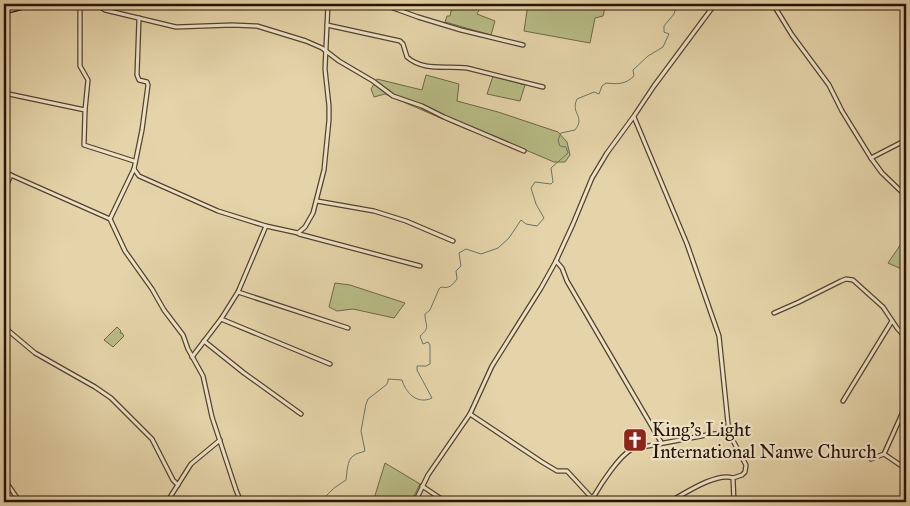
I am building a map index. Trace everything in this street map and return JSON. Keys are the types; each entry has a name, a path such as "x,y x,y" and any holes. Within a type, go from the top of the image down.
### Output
{"highway":[{"path":"4,11 30,4"}],"street":[{"path":"80,4 80,66 88,80 84,145 134,161"},
{"path":"96,4 105,10 176,27 257,26 306,41 325,50 393,96 407,100 444,118 524,151"},
{"path":"298,234 309,220 317,201 324,170 329,120 325,69 328,4"},
{"path":"382,4 418,17 523,45"},
{"path":"415,502 428,475 470,414 492,366 556,261 592,178 607,153 715,4"},
{"path":"773,4 792,35 829,86 871,158 882,173 906,196"},
{"path":"110,219 134,169 134,161 142,130 148,85 147,82 139,80 137,75 139,18"},
{"path":"327,25 400,41 403,44 407,57 418,64 449,69 467,68 543,87"},
{"path":"4,93 85,110"},
{"path":"634,116 687,244 718,336 728,434 746,465 745,472 742,475 733,478 718,478 669,502"},
{"path":"871,158 906,140"},
{"path":"134,169 139,176 191,200 237,218 420,266"},
{"path":"4,172 110,219 125,251 152,289 164,310 181,330 202,376 212,417 241,502"},
{"path":"4,192 11,175"},
{"path":"317,201 374,211 412,223 453,241"},
{"path":"192,357 238,292 266,226"},
{"path":"556,261 563,270 567,281 661,442"},
{"path":"774,313 846,279 853,280 883,307 906,338"},
{"path":"238,292 348,328"},
{"path":"220,319 330,364"},
{"path":"843,401 892,321"},
{"path":"4,327 35,353 95,387 124,410 152,439 173,480 178,485"},
{"path":"204,340 244,373 301,414"},
{"path":"871,459 884,454 906,405"},
{"path":"470,414 557,471 567,471 591,497 594,496 606,476 628,451 661,442 712,434 728,434"},
{"path":"168,502 195,460 220,440"},
{"path":"884,454 906,469"},
{"path":"733,478 734,502"},
{"path":"4,479 20,502"},
{"path":"422,486 446,502"}],"green space":[{"path":"457,4 462,5 462,8 470,5 479,10 477,14 495,21 491,35 445,22 447,16 450,16 452,7"},
{"path":"528,4 559,4 576,9 579,4 606,4 603,16 595,18 590,43 524,31"},
{"path":"426,75 459,84 457,101 498,112 558,132 567,142 570,155 565,162 554,162 521,148 466,129 385,94 374,97 371,89 377,79 422,90"},
{"path":"493,76 525,85 520,101 487,94"},
{"path":"903,241 906,246 906,271 888,263"},
{"path":"335,283 350,285 405,303 394,318 353,309 337,311 329,307"},
{"path":"117,327 124,336 113,347 104,340"},
{"path":"385,463 420,484 411,502 373,502"}],"waterway":[{"path":"303,502 323,499 346,480 351,458 365,451 361,431 368,399 386,385 388,379 402,380 409,393 417,399 427,400 432,398 417,370 417,366 430,364 430,345 428,342 423,344 420,336 427,326 425,314 430,310 439,289 451,286 457,279 456,271 461,266 459,253 466,249 481,254 498,248 509,238 521,220 526,224 537,226 544,218 536,204 531,188 535,182 551,184 553,182 551,168 568,153 566,147 560,146 558,140 561,133 575,130 578,125 579,118 575,108 577,99 594,92 599,94 602,86 606,83 617,84 631,79 634,76 633,70 648,56 663,47 669,34 664,32 664,26 674,14 677,4"}],"place":[{"name":"King's Light International Nanwe Church","path":"635,440"}]}
